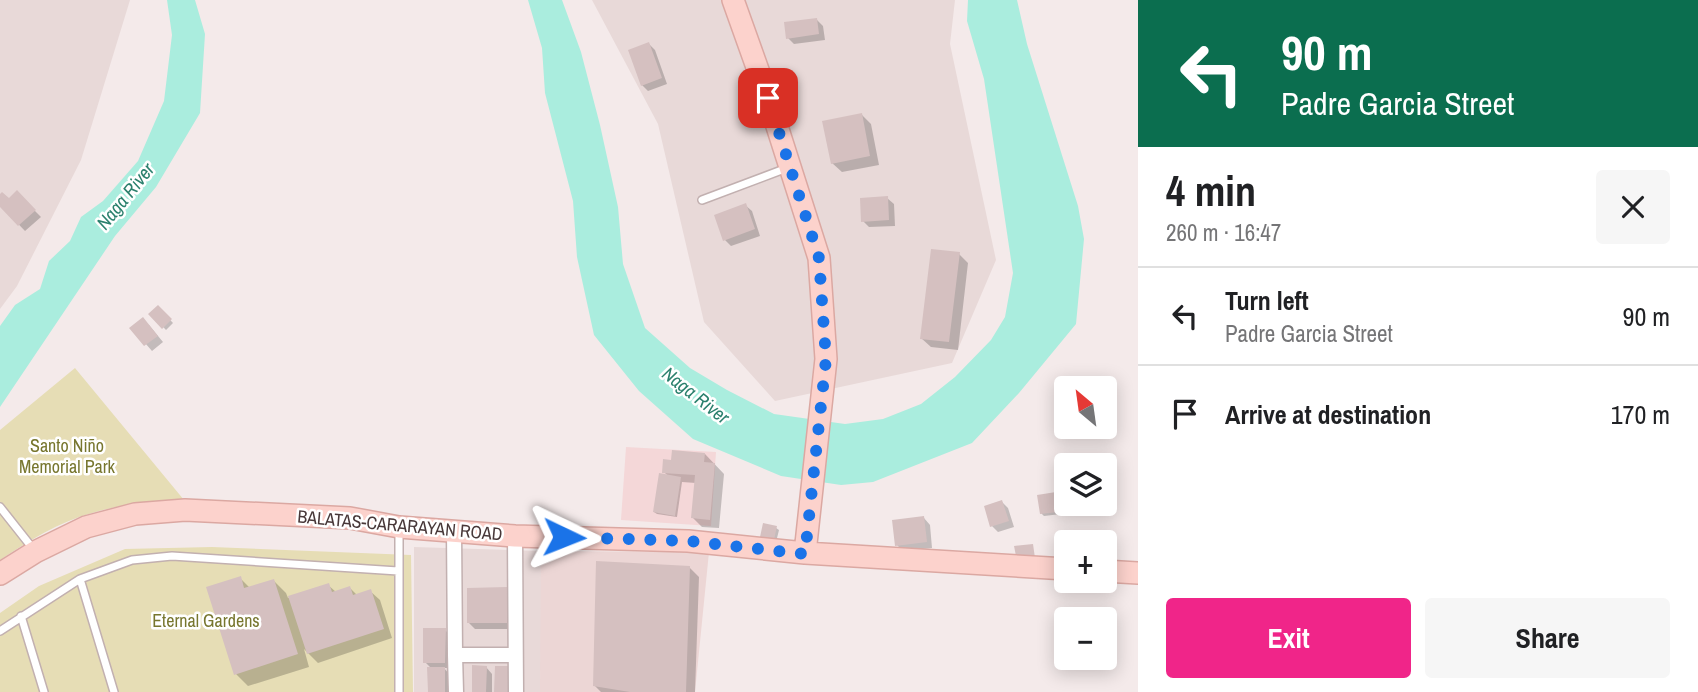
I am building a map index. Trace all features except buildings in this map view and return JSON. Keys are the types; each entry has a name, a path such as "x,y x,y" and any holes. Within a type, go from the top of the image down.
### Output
{"main road":[{"path":"733,0 819,258 826,359 805,554"},
{"name":"BALATAS-CARARAYAN ROAD","path":"0,575 35,552 86,527 135,514 185,510 350,518 399,527 515,536 688,541 805,554 1054,568"},
{"path":"1117,572 1138,573"}],"street":[{"path":"454,530 456,692"},
{"path":"515,536 516,692"},
{"path":"455,655 515,655"}],"lane":[{"path":"702,200 790,167"},
{"path":"0,507 35,552"},
{"path":"399,527 399,692"},
{"path":"0,631 80,579 132,560 172,556 398,571"},
{"path":"80,579 114,692"},
{"path":"21,616 44,692"}],"shaded area":[{"path":"0,0 130,0 81,160 17,286 0,309"},
{"path":"592,0 955,0 950,44 996,260 952,363 775,401 704,322 658,124"},
{"path":"626,447 716,452 711,526 621,520"},
{"path":"414,547 541,551 541,692 414,692"},
{"path":"541,551 709,552 695,692 540,692"}],"green space":[{"name":"Santo Niño Memorial Park","path":"75,368 184,500 126,505 80,517 44,533 0,560 0,430"},
{"name":"Eternal Gardens","path":"212,547 411,555 413,692 0,692 0,613 39,586 125,549"}],"water":[{"name":"Naga River","path":"167,0 195,0 205,34 200,113 156,187 115,236 0,407 0,326 15,305 40,289 49,261 70,241 81,217 103,201 138,161 164,101 172,35"},
{"name":"Naga River","path":"528,0 562,0 581,52 618,207 623,264 645,328 690,368 774,414 845,424 883,419 921,404 955,377 991,340 1005,317 1013,273 984,79 967,21 968,0 1017,0 1027,44 1078,206 1084,239 1076,324 1019,393 972,443 873,482 841,485 781,476 693,439 639,391 594,335 577,257 573,201 545,93 542,48"}],"route":[{"path":"564,537 688,541 805,554 826,359 819,258 768,98"}]}
